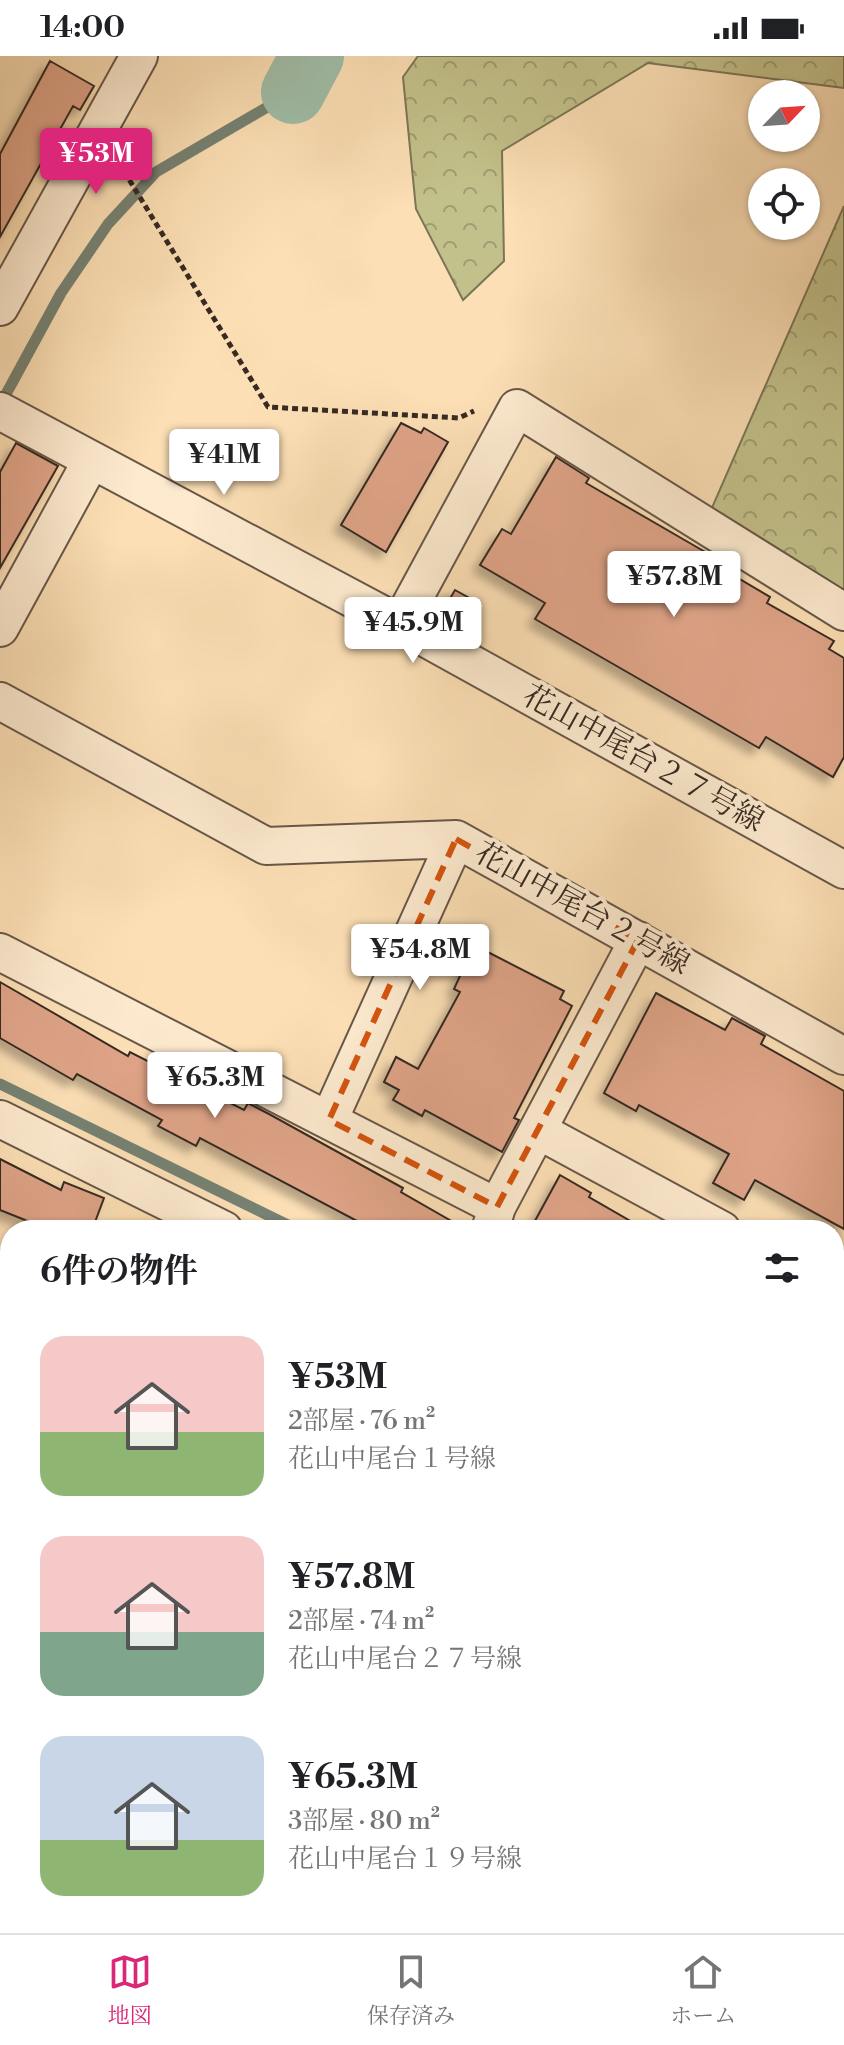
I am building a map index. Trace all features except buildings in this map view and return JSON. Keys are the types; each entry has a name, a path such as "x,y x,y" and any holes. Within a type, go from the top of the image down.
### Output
{"street":[{"path":"0,307 139,56"},
{"path":"400,624 517,408 844,612"},
{"name":"花山中尾台２７号線","path":"10,416 400,624 844,870"},
{"path":"0,628 91,461"},
{"name":"花山中尾台２号線","path":"0,701 266,846 456,839 844,1056"},
{"path":"329,1120 456,839"},
{"path":"0,952 329,1120 493,1218 638,940"},
{"path":"0,1119 204,1220"},
{"path":"539,1131 704,1220"}],"path":[{"path":"124,171 268,407 459,418 503,398 517,408"}],"highlighted area":[{"path":"456,839 638,940 497,1207 329,1120"}],"green space":[{"path":"418,56 844,56 844,88 820,85 820,80 781,80 648,63 502,151 504,261 463,300 416,209 403,77"},
{"path":"844,206 844,592 711,510"}],"waterway":[{"path":"293,92 312,56"},
{"path":"0,405 61,293 108,224 156,172 293,92"},
{"path":"0,1084 278,1220"}]}
